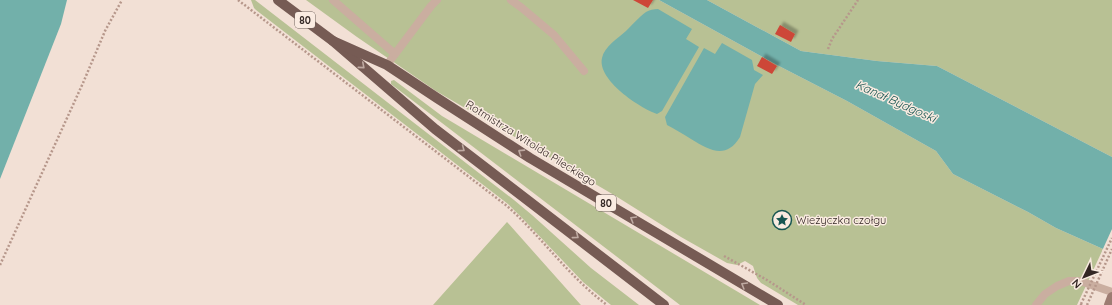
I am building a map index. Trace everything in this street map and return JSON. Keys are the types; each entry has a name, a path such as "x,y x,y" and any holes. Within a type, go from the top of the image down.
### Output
{"main road":[{"name":"Rotmistrza Witolda Pileckiego","path":"278,0 333,41 435,129 664,305"},
{"name":"Rotmistrza Witolda Pileckiego","path":"333,41 387,65 530,158 778,305"},
{"path":"1109,305 1112,298"}],"lane":[{"path":"333,0 395,54"},
{"path":"387,65 437,0"},
{"path":"511,0 554,35 584,71"},
{"path":"1036,305 1045,294 1057,286 1069,281 1080,281 1112,292"}],"path":[{"path":"0,265 83,83 105,31 122,0"},
{"path":"238,0 506,206 530,229 580,283 607,305"},
{"path":"828,49 832,39 858,0"},
{"path":"1081,305 1112,238"},
{"path":"1087,305 1112,250"},
{"path":"719,253 767,280 806,305"}],"green space":[{"path":"251,0 255,0 514,200 591,268 639,305 611,305 583,282 508,204 256,10"},
{"path":"306,0 659,0 777,65 847,101 936,151 953,174 1056,228 1103,249 1077,305 798,305 761,283 757,278 753,266 745,261 737,265 727,263 681,237 614,195 436,91"},
{"path":"707,0 1112,0 1112,157 937,66 877,61 801,51"},
{"path":"394,80 442,116 760,305 680,305 391,84 391,81"},
{"path":"507,222 581,305 433,305"}],"water":[{"path":"0,0 67,0 61,24 0,179"},
{"name":"Kanał Bydgoski","path":"659,0 707,0 801,51 877,61 937,66 1112,157 1112,253 1056,228 953,174 936,151 847,101 777,65"},
{"path":"653,9 658,9 692,29 686,39 699,47 662,111 657,114 641,106 621,92 613,84 606,75 602,66 602,58 608,46 641,16"},
{"path":"722,43 752,60 754,70 763,75 755,84 740,137 729,149 717,151 704,147 667,125 665,117 704,48 715,54"}],"pier":[{"path":"1112,229 1112,255 1102,251"}],"building":[{"path":"633,0 653,0 648,8"},
{"path":"780,25 795,34 791,42 775,34"},
{"path":"762,57 777,66 772,74 757,66"}],"place":[{"name":"Wieżyczka czołgu","path":"782,220"}]}
